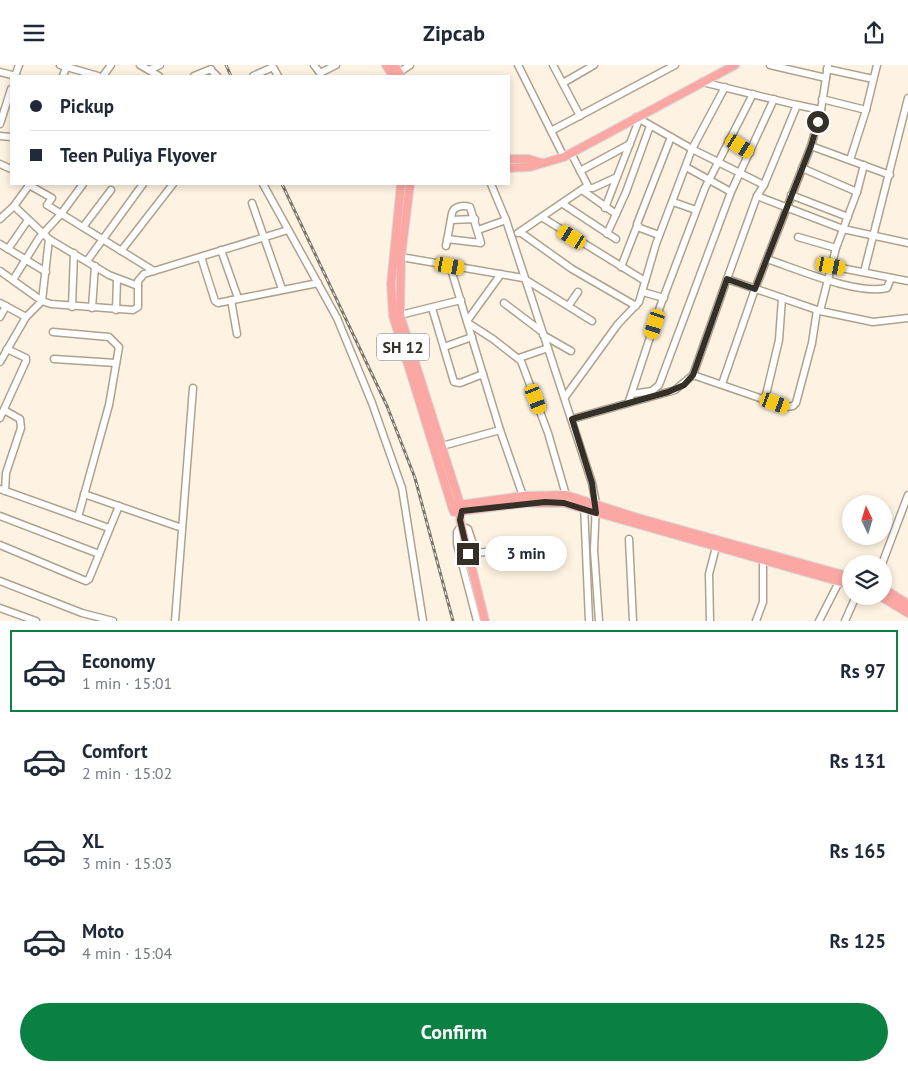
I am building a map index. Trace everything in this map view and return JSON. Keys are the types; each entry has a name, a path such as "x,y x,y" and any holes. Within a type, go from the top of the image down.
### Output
{"main road":[{"path":"386,65 397,75"},
{"path":"394,65 397,75"},
{"path":"510,168 530,167 564,157 734,65"},
{"path":"510,159 529,159 544,163"},
{"name":"SH 12","path":"401,185 391,284 393,316 457,508"},
{"name":"SH 12","path":"410,185 401,257 400,315 442,445 457,508"},
{"path":"457,508 523,496 566,495 635,517 842,574"},
{"path":"457,508 545,502 564,503 842,583"},
{"path":"457,508 484,621"},
{"path":"892,594 908,604"},
{"path":"892,603 908,613"}],"street":[{"path":"140,65 157,75"},
{"path":"148,71 160,65"},
{"path":"314,65 320,73 336,65"},
{"path":"397,75 410,65"},
{"path":"518,65 564,157"},
{"path":"553,65 580,116"},
{"path":"550,131 675,65"},
{"path":"770,65 826,78"},
{"path":"850,160 866,110 877,65"},
{"path":"63,66 94,75"},
{"path":"255,75 273,66"},
{"path":"563,83 589,66"},
{"path":"722,384 755,289 811,146 821,110 827,67 874,79"},
{"path":"0,71 13,75"},
{"path":"198,75 213,71"},
{"path":"702,82 821,110"},
{"path":"565,397 618,324 636,306 643,292 659,235 692,149 725,87"},
{"path":"629,401 696,210 709,179 753,94"},
{"path":"0,96 10,99 0,124"},
{"path":"864,272 908,98"},
{"path":"632,394 652,391 659,385 731,192 741,174 774,99"},
{"path":"822,99 866,110"},
{"path":"572,419 629,401 675,390 693,375 757,195 764,185 797,105"},
{"path":"605,208 630,144 637,119 764,185"},
{"path":"607,234 650,125"},
{"path":"621,267 671,137"},
{"path":"729,140 750,153"},
{"path":"580,171 630,144"},
{"path":"811,146 890,175"},
{"path":"572,153 585,188 605,208 616,214"},
{"path":"693,375 789,407 796,403 831,266 857,192 864,165"},
{"path":"686,167 731,192"},
{"path":"802,168 857,192"},
{"path":"511,237 585,188 593,189 617,177"},
{"path":"1,217 14,206 28,185"},
{"path":"31,185 52,199 47,205 154,271"},
{"path":"13,280 24,260 82,185"},
{"path":"87,261 142,185"},
{"path":"120,251 172,185"},
{"path":"264,185 341,327 372,403 402,488 423,621"},
{"path":"491,185 506,220 523,278 565,397 596,503 594,550 600,621"},
{"path":"83,227 111,190"},
{"path":"757,195 843,229 908,243"},
{"path":"791,195 848,217"},
{"path":"673,202 696,210"},
{"path":"252,203 282,289"},
{"path":"563,204 616,239"},
{"path":"14,206 50,239 117,279 138,286"},
{"path":"466,206 472,208 482,242 480,244 447,242 451,220 454,209 466,206"},
{"path":"542,218 645,281"},
{"path":"451,220 475,219"},
{"path":"8,249 28,220"},
{"path":"478,230 506,220"},
{"path":"638,226 659,235"},
{"path":"0,271 42,301 72,307 116,310 136,309 140,276 288,230"},
{"path":"520,232 572,269 636,306"},
{"path":"798,237 836,249"},
{"path":"0,362 26,317 42,301 50,239"},
{"path":"0,243 24,260 46,272"},
{"path":"221,250 235,299 237,334"},
{"path":"72,307 74,253"},
{"path":"201,257 215,301 318,283"},
{"path":"401,257 523,278 592,321"},
{"path":"767,259 828,280 883,289 889,287 891,278"},
{"path":"92,308 95,266"},
{"path":"450,266 500,430 523,496"},
{"path":"831,266 908,281"},
{"path":"467,322 501,274"},
{"path":"116,310 117,279"},
{"path":"727,279 819,310 873,322 908,318"},
{"path":"569,305 578,292"},
{"path":"643,292 664,298"},
{"path":"765,399 780,334 782,298"},
{"path":"400,315 461,300"},
{"path":"504,303 543,333 571,351"},
{"path":"0,317 3,305 26,317"},
{"path":"432,308 455,383 483,375"},
{"path":"467,322 519,358 548,433 566,495"},
{"path":"53,333 112,338 118,347 109,405 78,517"},
{"path":"444,347 472,337"},
{"path":"519,358 548,348"},
{"path":"0,418 26,361 26,359 7,349"},
{"path":"54,359 116,363"},
{"path":"175,621 193,388"},
{"path":"4,410 20,419 21,428 2,490 109,528"},
{"path":"442,445 500,430"},
{"path":"84,494 182,528"},
{"path":"885,555 908,495"},
{"path":"584,500 589,621"},
{"path":"0,545 86,581 89,579 119,506"},
{"path":"0,516 99,554"},
{"path":"477,621 457,544 457,532 460,523 468,529 476,553 547,545"},
{"path":"628,539 633,621"},
{"path":"710,621 709,574 716,547"},
{"path":"756,621 764,594 763,560"},
{"path":"0,581 82,613 99,619 113,621"},
{"path":"819,621 839,582"},
{"path":"845,621 852,605"},
{"path":"0,608 36,621"},
{"path":"79,621 82,613"}],"railway":[{"path":"226,65 231,75"},
{"path":"282,185 387,406 415,478 453,621"}],"route":[{"path":"468,554 460,520 462,511 545,502 564,503 596,513 595,494 572,419 629,401 675,390 684,385 693,375 727,279 755,289 811,146 818,122"}]}
